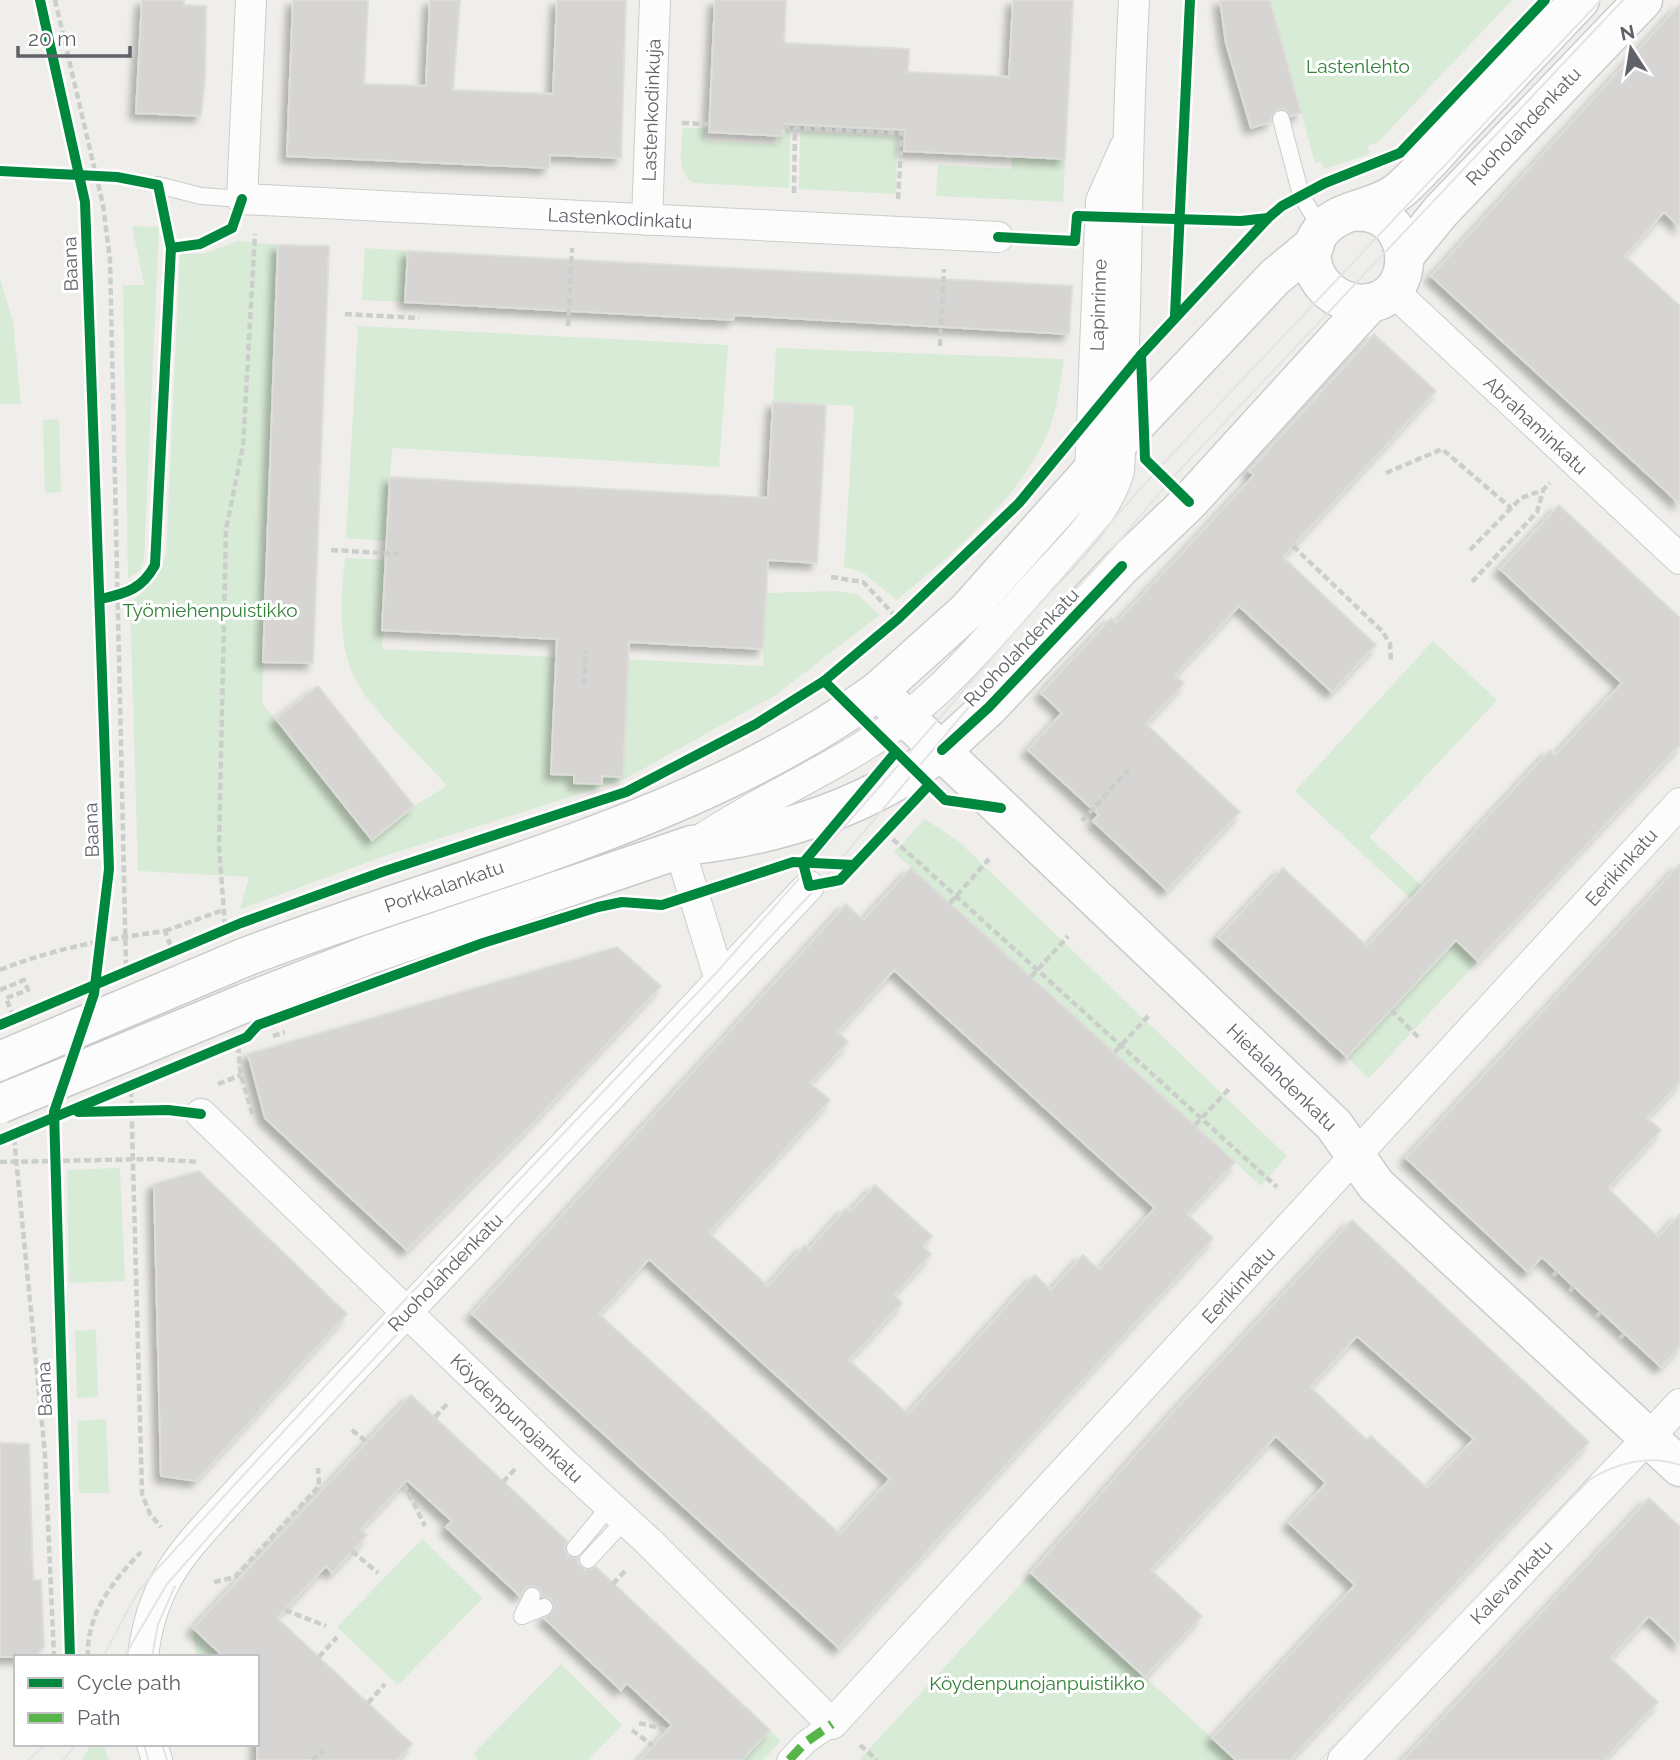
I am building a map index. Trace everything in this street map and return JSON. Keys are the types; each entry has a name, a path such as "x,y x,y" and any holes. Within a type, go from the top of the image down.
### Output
{"main road":[{"path":"878,691 967,611 1090,473 1275,277 1329,229 1397,192 1580,0"},
{"name":"Ruoholahdenkatu","path":"1406,254 1441,211 1643,0"},
{"path":"1372,213 1390,223 1400,235 1406,254 1403,273 1381,297 1344,302 1325,289 1314,270 1329,229 1372,213"},
{"name":"Ruoholahdenkatu","path":"686,848 745,839 855,801 896,783 942,750 989,706 1122,566 1189,502 1381,297"},
{"name":"Hietalahdenkatu","path":"878,691 1318,1110 1376,1185 1680,1467"},
{"name":"Porkkalankatu","path":"0,1061 233,939 658,810 724,780 813,732 878,691"},
{"path":"12,1117 246,1020 371,954 686,848"}],"street":[{"path":"242,199 251,0"},
{"name":"Lastenkodinkuja","path":"647,220 656,0"},
{"name":"Lapinrinne","path":"1121,442 1128,218 1126,142 1134,0"},
{"name":"Lapinrinne","path":"1090,473 1101,201 1126,142"},
{"name":"Lastenkodinkatu","path":"242,199 998,237"},
{"name":"Abrahaminkatu","path":"1381,297 1571,459 1680,559"},
{"name":"Ruoholahdenkatu","path":"686,848 733,817 840,760 906,717 954,674 1052,568 1103,506 1119,471 1121,442"},
{"name":"Eerikinkatu","path":"789,1760 806,1742 832,1724 1357,1157 1680,803"},
{"path":"686,848 720,979"},
{"name":"Ruoholahdenkatu","path":"143,1655 152,1604 172,1568 245,1484 809,886"},
{"name":"Köydenpunojankatu","path":"201,1114 617,1513 832,1724"},
{"name":"Kalevankatu","path":"1343,1760 1680,1404"}],"lane":[{"path":"1281,119 1301,195 1329,229"},
{"path":"158,185 201,196 242,199"},
{"path":"575,1548 617,1513"},
{"path":"588,1560 617,1513"}],"path":[{"path":"55,0 103,205 110,260 127,977"},
{"path":"692,123 709,124"},
{"path":"783,127 902,133 898,200"},
{"path":"794,194 795,128"},
{"path":"78,175 117,177 158,185"},
{"path":"220,875 226,529 243,446 255,230"},
{"path":"568,326 572,247"},
{"path":"940,346 944,268"},
{"path":"345,314 419,318"},
{"path":"1386,473 1442,449 1511,508"},
{"path":"1472,582 1537,512 1543,490 1571,459"},
{"path":"1470,550 1521,498 1543,490"},
{"path":"1293,546 1382,632 1390,644 1391,663"},
{"path":"331,550 399,554"},
{"path":"831,577 863,582 898,620"},
{"path":"101,599 133,591"},
{"path":"888,628 908,610"},
{"path":"584,684 586,651"},
{"path":"1082,821 1129,769"},
{"path":"885,833 1277,1187"},
{"path":"950,903 989,859"},
{"path":"165,931 223,910"},
{"path":"0,970 101,933 99,953"},
{"path":"1031,976 1068,936"},
{"path":"165,955 178,950"},
{"path":"115,976 140,966"},
{"path":"0,990 24,980 28,990 6,998 8,1004"},
{"path":"1391,1010 1413,1031"},
{"path":"0,1025 26,1014"},
{"path":"1115,1052 1150,1014"},
{"path":"223,1048 246,1020"},
{"path":"274,1036 285,1032"},
{"path":"130,1085 137,1110 133,1160 142,1494 150,1514 164,1530"},
{"path":"1195,1125 1229,1088"},
{"path":"119,1111 137,1110"},
{"path":"0,1140 12,1117"},
{"path":"54,1149 55,1175"},
{"path":"0,1163 133,1160 198,1162"},
{"path":"16,1162 45,1454 54,1655"},
{"path":"1553,1276 1558,1271"},
{"path":"1570,1292 1573,1285"},
{"path":"1596,1317 1602,1311"},
{"path":"1619,1339 1625,1333"},
{"path":"435,1417 448,1404"},
{"path":"352,1430 367,1442"},
{"path":"214,1582 235,1577 273,1540 319,1486 318,1468"},
{"path":"503,1482 516,1468"},
{"path":"404,1484 425,1526"},
{"path":"156,1538 171,1522"},
{"path":"88,1655 93,1619 105,1595 118,1576 148,1545"},
{"path":"352,1551 378,1573"},
{"path":"613,1584 625,1571"},
{"path":"285,1610 326,1626"},
{"path":"319,1657 337,1637"},
{"path":"368,1703 385,1684"},
{"path":"639,1723 668,1730"},
{"path":"632,1730 653,1746"},
{"path":"312,1760 324,1750"}],"green space":[{"name":"Lastenlehto","path":"1270,0 1512,0 1378,142 1367,146 1370,154 1324,169 1321,161 1315,163"},
{"path":"683,128 705,128 705,141 778,144 779,132 790,132 789,188 693,183 687,178 682,165"},
{"path":"800,132 897,137 896,194 799,189"},
{"path":"1012,157 1065,159 1063,202 936,196 938,165 1011,169"},
{"path":"132,226 159,227 144,560 140,571 128,578 123,285 144,285"},
{"name":"Työmiehenpuistikko","path":"238,241 278,245 262,703 372,839 414,806 447,786 382,716 353,675 342,632 345,558 386,560 382,649 578,658 551,774 574,775 574,783 601,784 602,776 623,777 627,686 598,658 763,666 766,593 837,591 857,594 880,615 774,696 623,780 385,856 240,909 249,877 138,871 130,603 151,585 166,555 180,253 202,254"},
{"path":"365,248 408,251 405,302 362,300"},
{"path":"0,279 13,321 21,404 0,404"},
{"path":"358,326 728,345 719,467 392,448 386,541 346,538"},
{"path":"776,348 1064,359 1056,406 1048,433 1035,458 1002,503 982,524 897,600 862,572 844,567 854,406 773,402"},
{"path":"59,419 61,492 45,493 43,420"},
{"path":"1433,641 1497,700 1369,837 1423,887 1411,899 1295,791"},
{"path":"925,819 958,841 1287,1156 1261,1186 894,852"},
{"path":"1456,940 1478,961 1369,1078 1347,1057"},
{"path":"120,1168 125,1281 69,1283 67,1170"},
{"path":"96,1330 98,1397 77,1398 75,1331"},
{"path":"106,1419 109,1493 79,1493 77,1421"},
{"path":"422,1539 483,1598 398,1685 337,1627"},
{"name":"Köydenpunojanpuistikko","path":"1031,1573 1236,1760 859,1760"},
{"path":"193,1628 222,1655 196,1655"},
{"path":"561,1664 622,1725 588,1760 479,1760 473,1754"},
{"path":"770,1730 781,1741 763,1760 742,1760"},
{"path":"90,1746 104,1746 109,1760 82,1760"}],"building":[{"path":"142,0 184,0 184,5 206,6 205,77 201,116 136,113"},
{"path":"293,0 368,0 364,84 426,86 430,0 460,0 453,90 553,94 557,0 626,0 621,158 550,155 549,168 287,156"},
{"path":"715,0 786,0 784,43 909,49 908,72 1009,77 1013,0 1073,0 1065,159 904,151 905,130 784,124 783,136 709,132"},
{"path":"1220,0 1270,0 1301,113 1291,116 1284,109 1278,109 1271,116 1271,122 1251,128 1226,43"},
{"path":"1680,4 1680,227 1664,212 1625,256 1680,306 1680,504 1431,276"},
{"path":"278,245 329,246 313,663 263,662"},
{"path":"408,251 1072,286 1069,334 734,315 733,320 405,302"},
{"path":"1374,334 1436,391 1283,557 1376,645 1332,692 1239,606 1175,675 1184,683 1146,724 1240,812 1167,890 1093,821 1099,815 1028,750 1062,713 1041,693 1111,618 1116,623 1168,568 1254,475 1249,471"},
{"path":"773,402 826,405 817,563 768,560 763,649 629,642 623,777 602,776 602,784 574,783 574,775 551,774 557,639 382,630 390,477 768,498"},
{"path":"1559,505 1680,618 1680,745 1478,961 1456,940 1347,1057 1218,937 1283,868 1367,946 1550,750 1555,755 1622,683 1500,569"},
{"path":"318,686 414,806 372,840 276,719"},
{"path":"1680,864 1680,1082 1647,1118 1661,1130 1608,1188 1658,1237 1680,1214 1680,1346 1661,1367 1542,1257 1528,1272 1406,1158"},
{"path":"911,868 1235,1162 1187,1214 1213,1238 839,1648 472,1314 846,904 863,920","holes":["894,970 1155,1208 1099,1270 1083,1255 1051,1290 1035,1275 908,1414 849,1360 902,1303 894,1295 931,1254 923,1247 932,1236 875,1185 850,1212 846,1208 809,1249 805,1245 768,1286 709,1233 830,1100 810,1083 848,1042 838,1032","649,1259 890,1479 840,1534 599,1314"]},
{"path":"617,947 661,986 531,1125 407,1250 265,1118 248,1054"},
{"path":"199,1171 347,1314 196,1481 161,1476 154,1184"},
{"path":"1352,1220 1589,1442 1290,1760 1236,1760 1212,1738 1355,1585 1289,1523 1326,1483 1276,1436 1151,1570 1202,1616 1145,1677 1031,1573 1171,1414","holes":["1357,1336 1474,1439 1427,1488 1371,1436 1367,1440 1310,1387"]},
{"path":"411,1395 567,1541 565,1547 568,1556 578,1558 578,1564 585,1570 596,1567 770,1730 742,1760 640,1760 672,1725 627,1683 621,1690 544,1618 554,1609 551,1599 542,1597 540,1590 532,1586 526,1588 520,1596 446,1527 452,1521 407,1480 361,1529 367,1535 332,1573 326,1566 277,1618 412,1744 397,1760 257,1760 259,1655 222,1655 193,1628"},
{"path":"0,1443 29,1444 33,1580 41,1580 44,1647 37,1655 0,1657"},
{"path":"1649,1498 1680,1527 1680,1645 1649,1616 1610,1658 1658,1702 1604,1760 1403,1760"}],"tram line":[{"path":"104,1655 137,1593 157,1569 399,1306 717,972 1156,471 1601,0"},
{"path":"125,1655 167,1584 241,1500 820,884 978,696 1109,553 1175,475 1623,0"},
{"path":"1320,1760 1589,1480 1610,1469 1645,1460 1680,1465"},
{"path":"152,1655 158,1624 175,1586"},
{"path":"28,1760 45,1746"},
{"path":"63,1760 75,1746"},
{"path":"144,1746 148,1760"},
{"path":"163,1746 167,1760"}],"marked path":[{"path":"789,1760 806,1742 832,1724"}],"cycle path":[{"name":"Baana","path":"40,0 85,202 109,869 94,994 54,1112 70,1655"},
{"path":"1175,315 1190,0"},
{"path":"0,1025 241,923 382,872 626,792 756,724 824,681 898,619 1019,503 1141,355 1268,218 1282,206 1325,183 1400,153 1545,0"},
{"path":"0,171 117,177 158,185 171,248 155,565 145,580 133,589 101,599"},
{"path":"171,248 200,244 232,228 242,199"},
{"path":"998,237 1075,241 1077,216 1241,221 1268,218"},
{"path":"1141,355 1145,459 1189,502"},
{"path":"942,750 989,707 1122,566"},
{"path":"824,681 945,800 1001,808"},
{"path":"895,753 803,863 809,886 840,880 929,785"},
{"path":"0,1140 247,1037 258,1025 483,943 598,907 622,902 662,905 793,862 854,865"},
{"path":"78,1112 168,1110 201,1114"}]}
